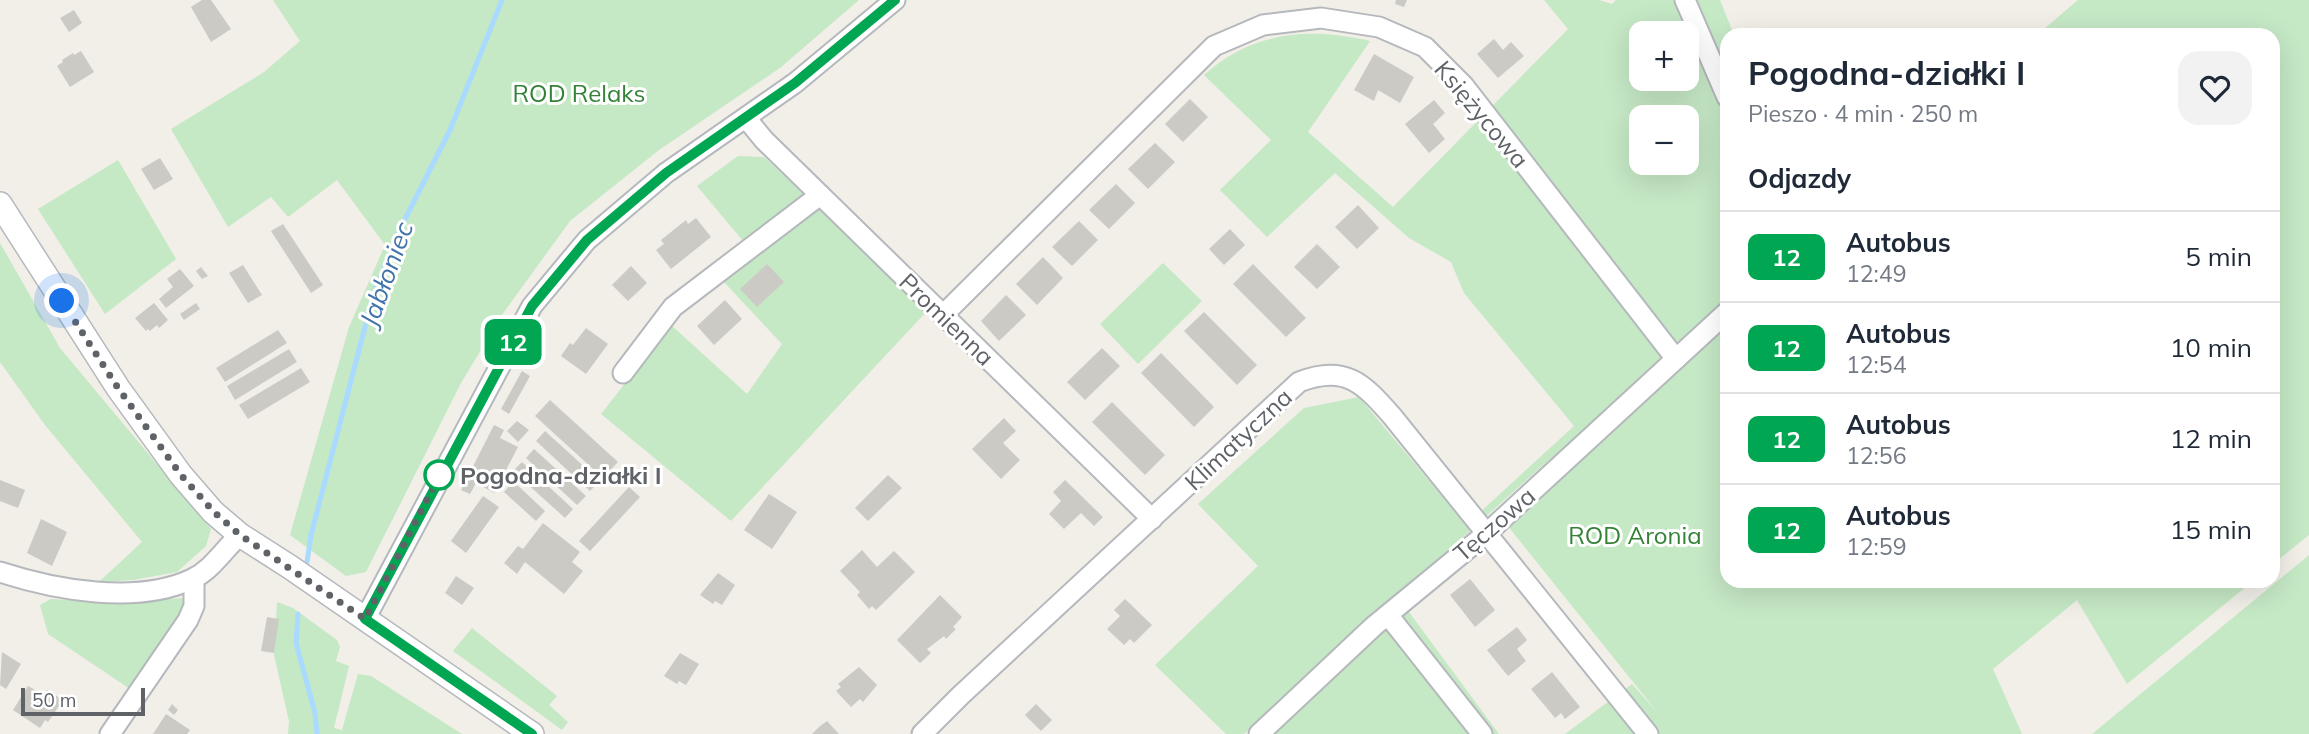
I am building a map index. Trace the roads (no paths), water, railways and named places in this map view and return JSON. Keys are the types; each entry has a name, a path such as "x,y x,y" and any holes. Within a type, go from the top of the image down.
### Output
{"street":[{"path":"365,619 532,306 587,240 666,173 795,83 895,0"},
{"path":"1685,0 1720,81"},
{"name":"Księżycowa","path":"943,315 1214,46 1263,24 1321,18 1379,27 1425,47 1464,86 1676,359"},
{"name":"Promienna","path":"746,118 764,140 1152,519"},
{"path":"623,373 673,307 820,195"},
{"path":"0,204 118,388 181,475 214,512 240,535 532,734"},
{"name":"Tęczowa","path":"1259,734 1388,615 1487,533 1720,318"},
{"name":"Klimatyczna","path":"922,734 1299,382 1319,374 1340,374 1375,397 1648,734"},
{"path":"0,572 30,582 81,592 113,593 164,589 194,579 212,565 240,535"},
{"path":"110,734 188,620 194,606 194,579"},
{"path":"1388,615 1482,734"}],"waterway":[{"name":"Jabłoniec","path":"307,562 311,535 373,296 400,229 450,130 502,0"},
{"name":"Jabłoniec","path":"298,614 296,643 315,713 317,734"}],"place":[{"name":"Pogodna-działki I","path":"439,475"}],"park label":[{"name":"ROD Relaks","path":"579,93"},
{"name":"ROD Aronia","path":"1635,535"}]}
